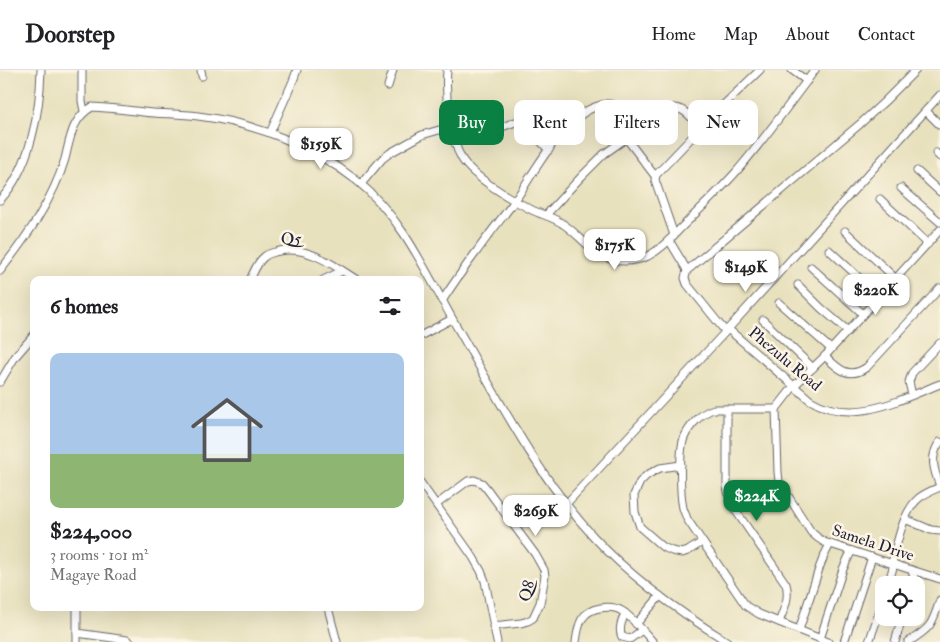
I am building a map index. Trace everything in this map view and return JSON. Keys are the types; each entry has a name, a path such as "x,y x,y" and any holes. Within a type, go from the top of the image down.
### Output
{"street":[{"path":"0,200 12,185 27,154 35,128 41,70"},
{"path":"82,70 82,101 84,111"},
{"path":"270,133 296,70"},
{"path":"388,86 393,70"},
{"path":"447,70 448,100"},
{"path":"729,100 760,70"},
{"path":"792,70 807,81"},
{"path":"455,145 469,170 477,177 534,211 556,220 573,231 584,244 608,259 630,261 648,256 658,250 735,173 815,70"},
{"path":"687,270 860,124 916,70"},
{"path":"566,504 940,95"},
{"path":"0,271 48,199 58,178 78,118 84,111 92,107 198,116 236,123 270,133 306,149 346,173 360,184 377,200 402,230 528,450 553,488 593,536 660,596 728,642"},
{"path":"442,301 559,136 573,122 595,108"},
{"path":"926,111 940,125"},
{"path":"504,126 521,121 549,150"},
{"path":"360,184 382,159 390,153 422,135 439,130"},
{"path":"632,145 656,176 688,141"},
{"path":"546,215 604,154 616,145"},
{"path":"917,171 940,192"},
{"name":"Phezulu Road","path":"656,176 655,180 671,237 687,270 687,284 726,330 810,400 826,408 840,411 871,410 940,384"},
{"path":"902,188 940,222"},
{"path":"880,199 928,244"},
{"path":"828,642 759,614 746,606 687,519 683,506 681,465 684,437 691,427 709,411 776,409 794,386 825,356 940,230"},
{"path":"845,232 896,279"},
{"name":"Q5","path":"252,276 263,257 277,251 286,250 296,250 311,254 350,276"},
{"path":"829,250 880,297"},
{"path":"811,267 863,314"},
{"path":"331,276 342,271"},
{"path":"798,285 848,331"},
{"path":"825,356 838,369 856,373 861,372 868,367 940,288"},
{"path":"780,303 831,349"},
{"path":"424,334 452,319"},
{"path":"763,320 813,368"},
{"path":"0,382 15,357 30,340"},
{"path":"912,395 909,382 912,373 940,343"},
{"path":"727,409 729,496 731,504 786,584 788,598 779,622"},
{"name":"Samela Drive","path":"776,409 780,482 811,532 830,544 940,579"},
{"path":"890,576 910,508 919,497 940,487 933,461 935,451 940,442"},
{"path":"681,465 660,468 647,475 640,482 634,495 635,512 640,527 672,552 682,553 702,542"},
{"name":"Q8","path":"437,504 468,482 474,480 482,483 535,554 544,570 544,584 540,603 533,618 521,623 494,626"},
{"path":"424,487 481,571 485,581 497,642"},
{"path":"905,520 931,530 940,531"},
{"path":"799,630 820,566 830,544"},
{"path":"820,639 843,569 852,551"},
{"path":"844,642 872,557"},
{"path":"912,570 914,576"},
{"path":"636,624 660,596"},
{"path":"908,642 930,626 940,600"},
{"path":"576,642 579,626 586,614 600,608 621,610 653,642"},
{"path":"77,611 77,642"},
{"path":"329,611 338,642"},
{"path":"625,613 620,626 622,638 630,639 642,630"},
{"path":"869,642 875,625"},
{"path":"895,642 900,626"},
{"path":"77,633 130,642"}]}
